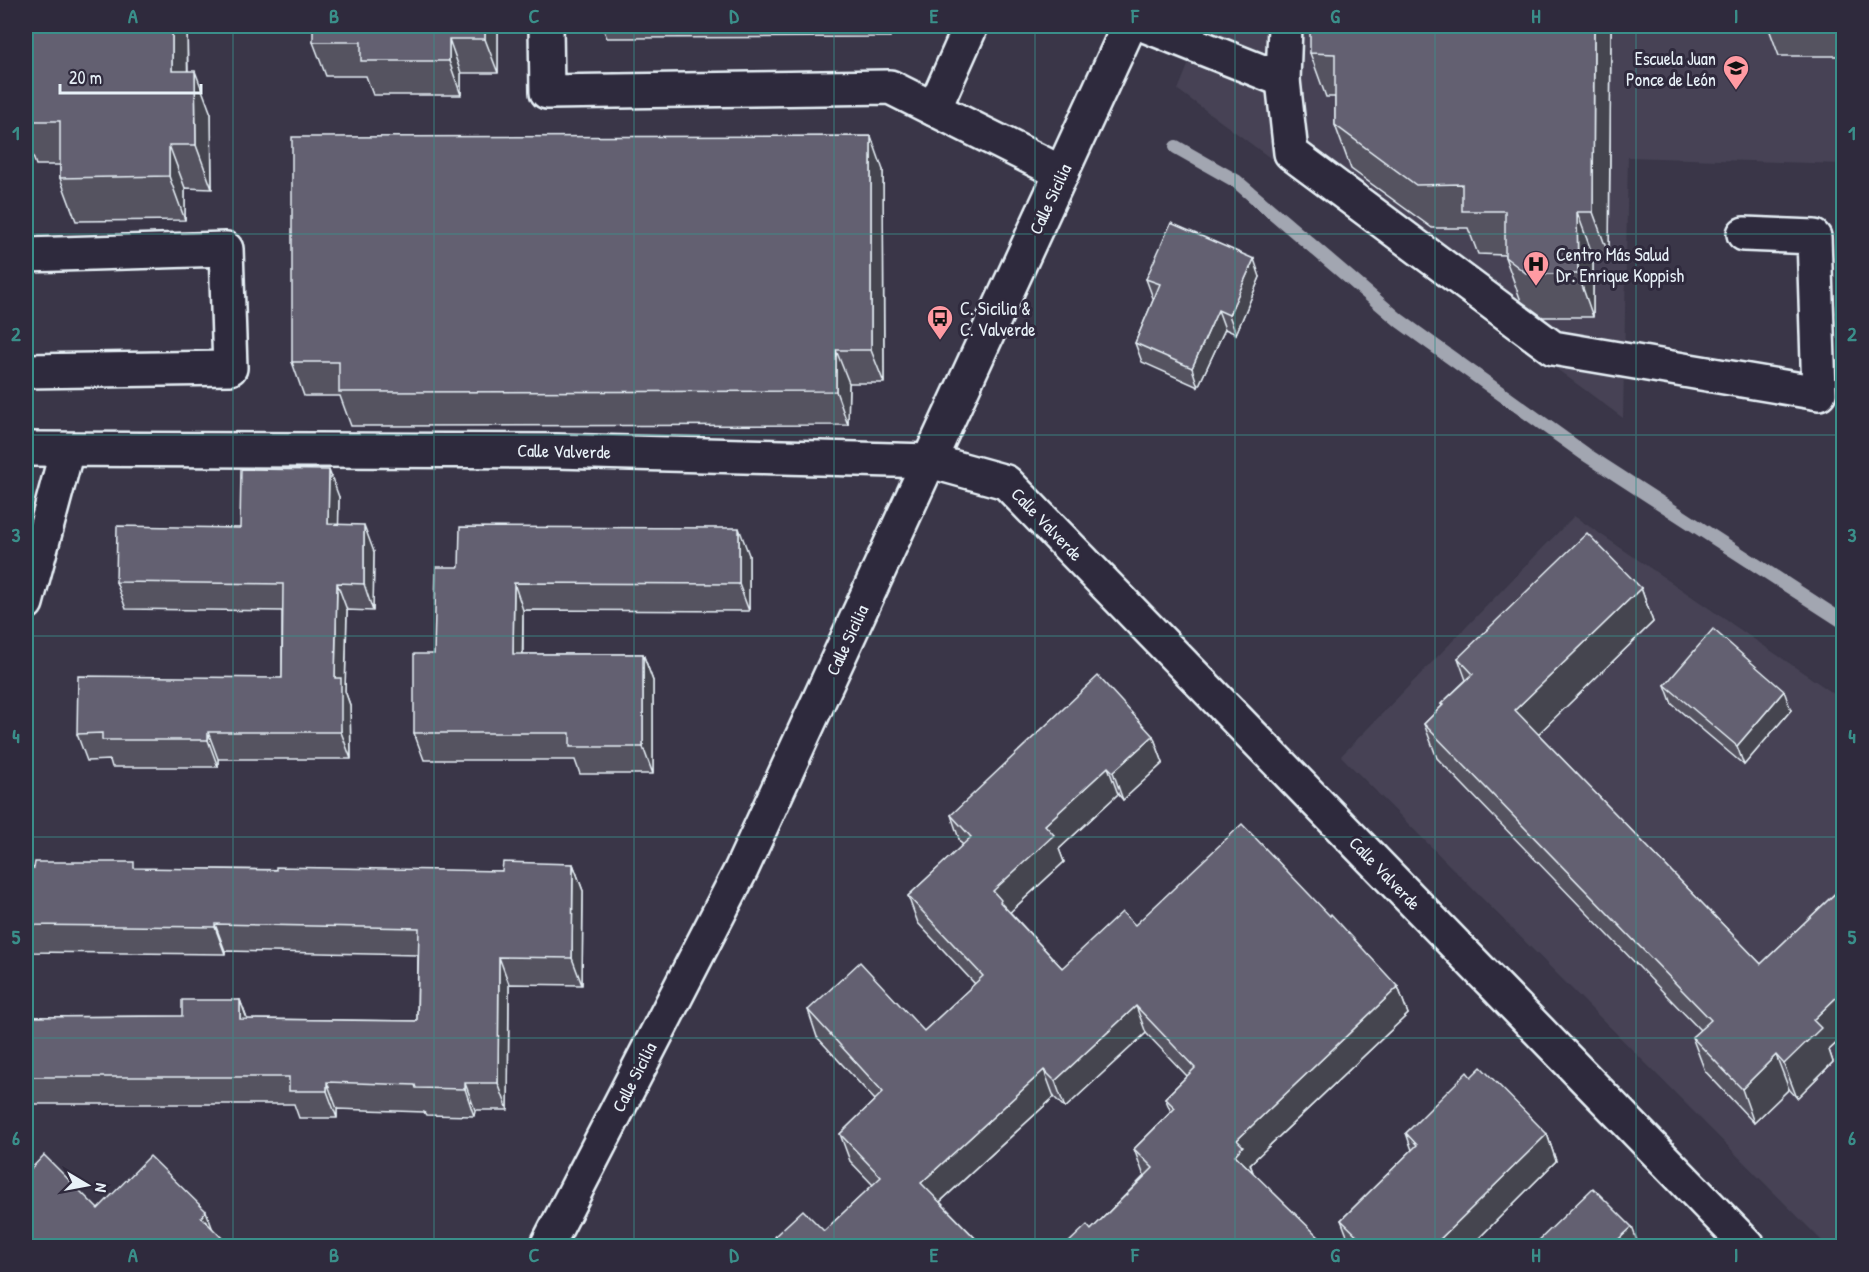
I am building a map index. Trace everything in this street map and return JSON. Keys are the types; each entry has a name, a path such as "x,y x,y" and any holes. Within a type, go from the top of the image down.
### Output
{"street":[{"path":"546,26 547,92 890,87 1062,173"},
{"path":"934,109 971,26"},
{"name":"Calle Sicilia","path":"547,1246 741,870 1129,26"},
{"path":"1147,26 1284,80"},
{"path":"1285,26 1284,80 1291,153 1553,348 1819,393 1814,237 1744,234"},
{"path":"26,255 226,249 230,368 26,371"},
{"name":"Calle Valverde","path":"26,450 556,451 930,460 1006,482 1748,1246"},
{"path":"26,603 67,450"}],"shaded area":[{"name":"Centro Más Salud Dr. Enrique Koppish","path":"1204,26 1843,26 1843,164 1628,157 1623,418 1178,90"},
{"path":"1574,516 1843,700 1843,1246 1827,1246 1341,756"}],"building":[{"path":"26,26 172,26 172,71 195,71 196,145 169,145 169,176 60,178 60,121 26,121"},
{"path":"313,26 485,26 485,39 449,39 449,61 361,61 361,42 313,42"},
{"path":"1310,26 1594,26 1593,212 1577,212 1578,274 1527,274 1505,257 1505,211 1462,211 1462,184 1416,185 1335,125 1335,54 1310,53"},
{"path":"871,136 871,350 836,350 836,391 339,392 339,362 292,362 292,137"},
{"path":"1171,223 1254,259 1229,315 1218,310 1192,368 1135,343 1160,284 1146,279"},
{"path":"241,469 329,470 328,524 364,525 364,584 337,583 335,678 341,678 341,732 208,732 208,740 102,740 102,733 77,734 78,676 282,678 283,584 116,582 117,526 240,528"},
{"path":"460,527 739,528 739,584 514,583 513,654 643,654 643,747 570,747 570,733 414,733 414,654 434,654 436,567 459,567"},
{"path":"1587,533 1641,588 1515,710 1761,964 1844,885 1844,990 1813,1020 1821,1028 1784,1064 1776,1055 1742,1089 1692,1037 1711,1020 1424,724 1443,705 1441,704 1473,674 1458,658"},
{"path":"1713,629 1784,691 1737,746 1665,685"},
{"path":"1098,676 1153,736 1113,772 1108,767 1045,825 1054,835 993,891 1001,900 1000,902 1062,968 1122,912 1135,925 1242,824 1330,916 1331,914 1398,987 1237,1140 1243,1146 1235,1155 1328,1246 1065,1246 1087,1225 1091,1230 1153,1168 1134,1149 1175,1108 1165,1098 1195,1068 1136,1006 1055,1081 1044,1070 921,1183 983,1246 785,1246 775,1236 803,1210 824,1231 881,1177 840,1134 883,1092 808,1010 860,962 924,1031 983,976 908,896 971,837 951,815"},
{"path":"35,862 134,862 134,868 276,870 276,867 502,871 503,862 573,864 572,958 499,957 498,1083 465,1083 465,1089 327,1082 327,1091 289,1091 289,1077 26,1077 26,1017 182,1016 182,1000 240,1000 240,1019 417,1021 419,928 215,924 215,927 26,925 26,868 34,868"},
{"path":"1481,1067 1547,1134 1433,1246 1368,1246 1341,1220 1417,1145 1406,1133 1467,1072 1471,1077"},
{"path":"44,1155 98,1209 150,1156 206,1211 201,1217 230,1246 62,1246 59,1244 57,1246 26,1246 26,1174"},
{"path":"1593,1188 1632,1227 1611,1246 1533,1246"}],"waterway":[{"path":"1176,147 1236,181 1400,321 1585,454 1844,622"}],"place":[{"name":"Escuela Juan Ponce de León","path":"1736,91"},
{"name":"Centro Más Salud Dr. Enrique Koppish","path":"1536,287"},
{"name":"C. Sicilia & C. Valverde","path":"940,341"}]}
